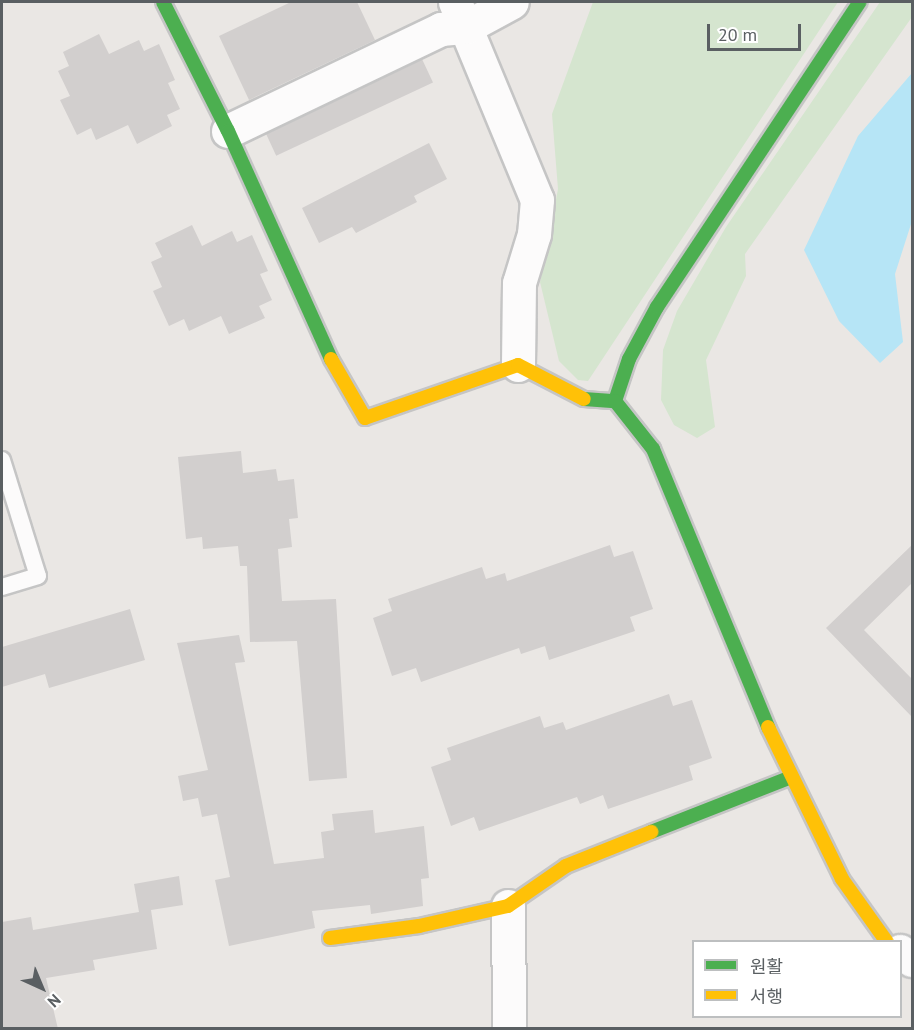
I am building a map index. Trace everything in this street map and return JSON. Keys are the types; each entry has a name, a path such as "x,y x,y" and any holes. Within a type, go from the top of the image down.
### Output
{"street":[{"path":"163,2 228,131 340,380 364,418 518,364 579,399 615,401 653,449 789,778 842,879 886,940"},
{"path":"228,131 441,29 461,14 512,2"},
{"path":"615,401 629,359 657,307 860,2"},
{"path":"461,14 537,200 534,234 519,283 518,364"},
{"path":"330,938 419,926 508,906 566,866 789,778"},
{"path":"508,906 509,1029"}],"lane":[{"path":"2,460 38,576 2,587"}],"green space":[{"path":"593,2 838,2 588,381 578,380 559,361 540,282 558,189 552,114"},
{"path":"880,2 912,2 912,17 745,254 746,276 706,360 715,427 697,438 674,425 661,400 663,350 677,311 726,227"}],"water":[{"path":"912,73 912,221 895,274 903,342 880,363 839,321 804,250 858,136"}],"building":[{"path":"291,2 357,2 375,40 249,100 219,36"},
{"path":"99,34 109,54 139,40 144,51 159,44 175,80 168,83 180,109 167,115 172,126 137,144 128,125 96,140 91,128 77,135 60,100 70,96 58,71 69,66 63,52"},
{"path":"422,59 433,83 276,156 265,132"},
{"path":"429,143 447,179 414,196 417,202 356,233 352,227 319,243 302,208"},
{"path":"192,225 202,246 232,231 237,242 252,235 268,271 260,274 272,300 259,306 265,318 229,334 221,316 189,331 184,319 169,326 153,291 162,287 151,262 162,257 155,243"},
{"path":"241,451 243,473 276,469 278,481 294,479 298,518 289,519 292,547 278,549 282,601 336,599 347,778 309,781 297,641 250,642 247,566 240,566 238,546 203,549 202,537 186,539 178,457"},
{"path":"610,545 614,557 633,551 653,609 630,617 635,631 549,660 545,646 521,654 519,648 421,682 416,668 392,676 373,618 392,611 388,599 482,567 486,579 505,573 507,581"},
{"path":"912,545 912,583 864,630 912,679 912,717 826,628"},
{"path":"130,609 145,660 49,688 45,674 2,687 2,647"},
{"path":"239,635 245,662 235,663 274,864 324,858 321,832 334,830 332,814 373,810 375,833 424,826 429,878 421,879 423,906 371,914 370,905 312,911 315,928 229,946 215,880 230,877 217,814 202,817 198,798 183,801 178,776 208,770 177,643"},
{"path":"669,694 673,706 692,700 712,758 689,766 693,780 608,809 603,795 580,804 577,797 479,831 474,817 451,826 431,767 451,760 447,748 540,716 544,728 563,722 566,730"},
{"path":"179,876 183,905 151,910 157,949 93,960 95,970 46,978 58,1029 2,1029 2,922 31,917 33,930 139,912 134,884"}],"traffic: fast":[{"path":"163,2 228,131 331,359"},
{"path":"584,399 615,401 629,359 657,307 860,2"},
{"path":"615,401 653,449 768,727"},
{"path":"651,832 789,778"}],"traffic: slow":[{"path":"331,359 365,418 518,365 584,399"},
{"path":"768,727 842,879 886,940"},
{"path":"330,938 419,926 508,906 566,866 651,832"}]}
